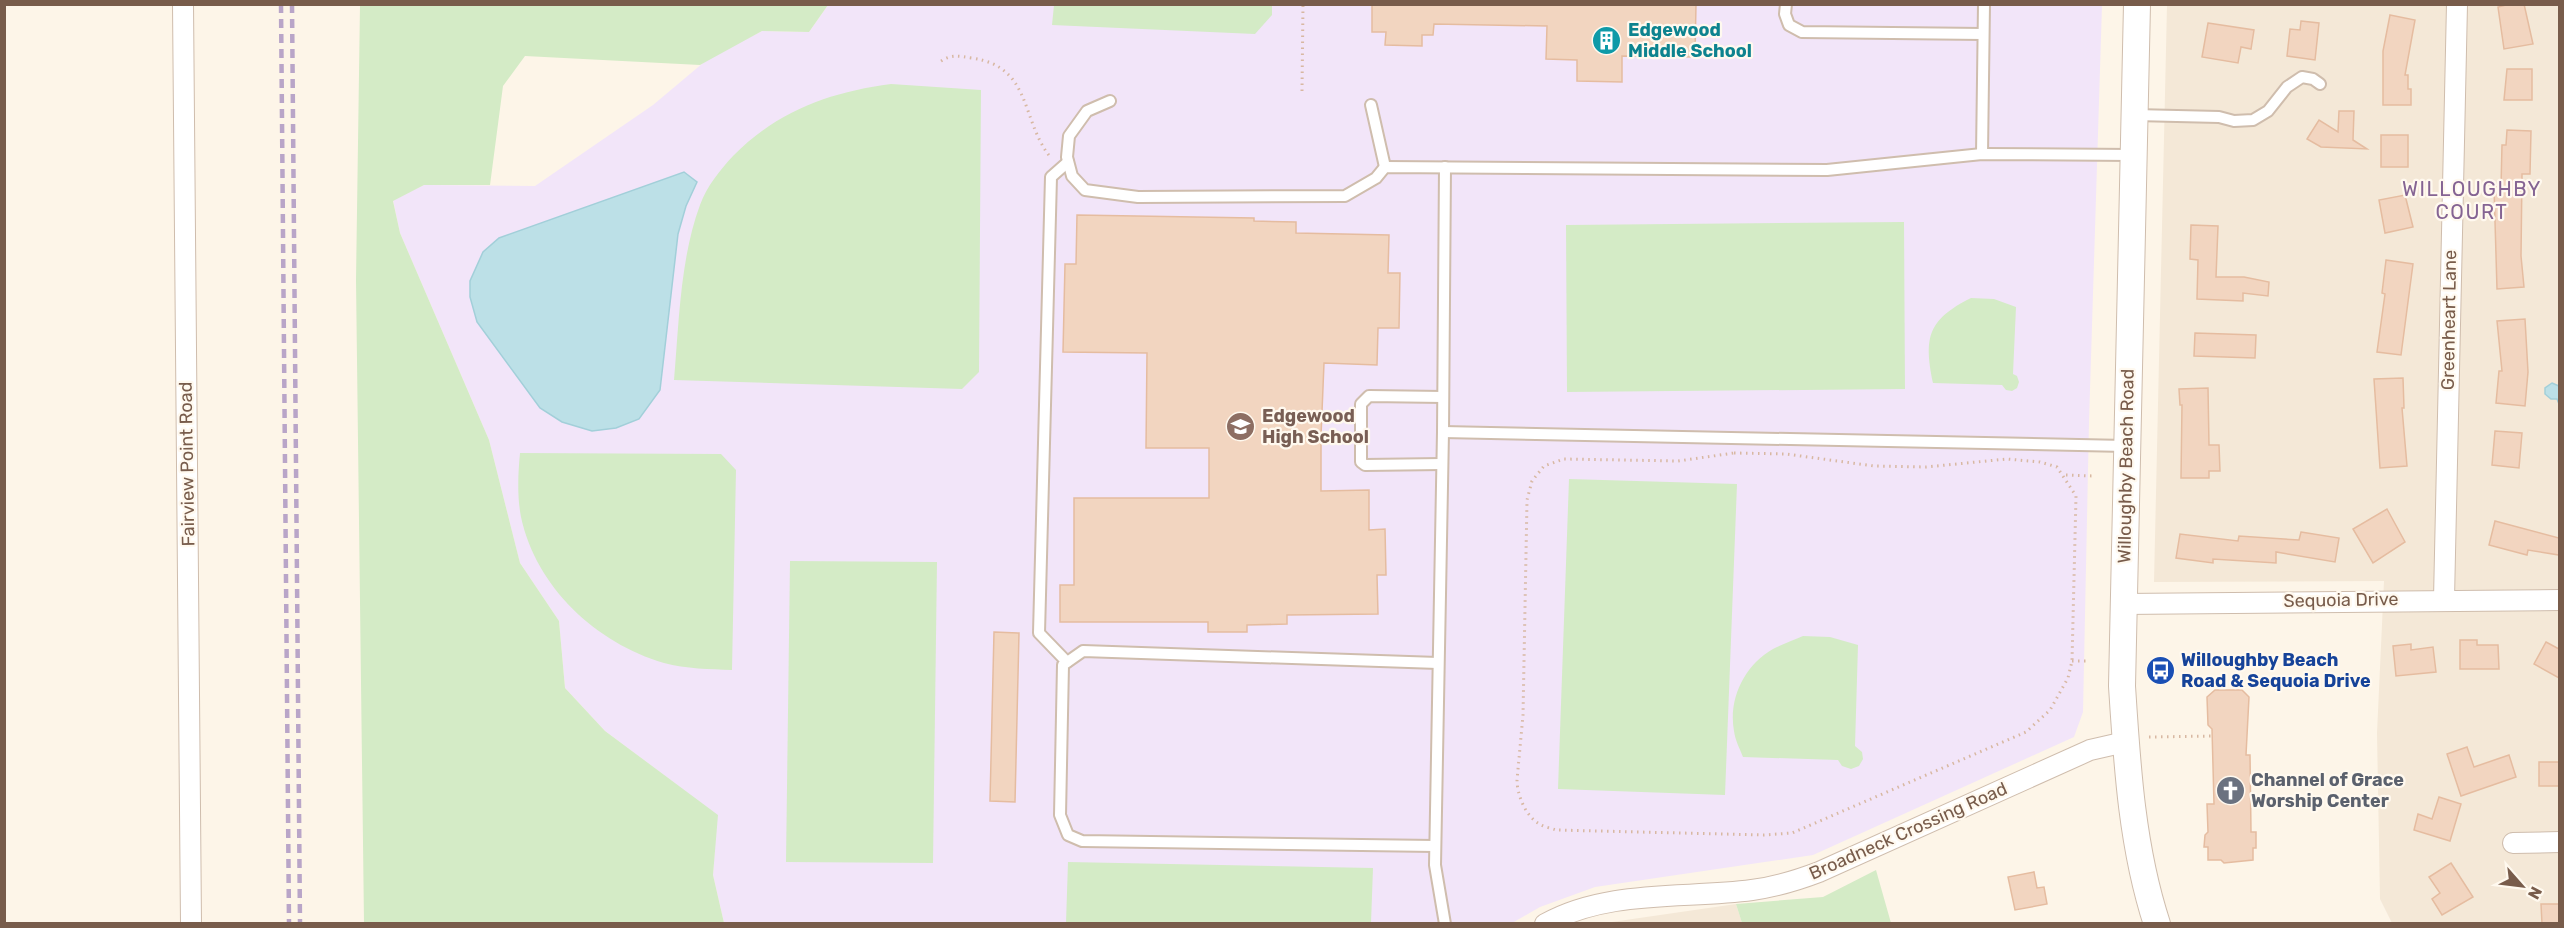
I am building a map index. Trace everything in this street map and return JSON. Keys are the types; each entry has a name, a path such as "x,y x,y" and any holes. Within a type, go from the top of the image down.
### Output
{"street":[{"name":"Fairview Point Road","path":"183,4 191,924"},
{"name":"Willoughby Beach Road","path":"2137,4 2122,686 2137,740 2142,856 2157,924"},
{"name":"Greenheart Lane","path":"2444,599 2457,4"},
{"name":"Sequoia Drive","path":"2123,604 2444,599 2559,600"},
{"name":"Broadneck Crossing Road","path":"1545,924 1586,906 1640,898 1753,890 1794,881 1819,872 2090,750 2137,740"},
{"path":"2513,843 2559,842"}],"lane":[{"path":"1786,4 1785,14 1789,25 1802,32 1983,34"},
{"path":"1982,154 1984,4"},
{"path":"2135,115 2218,117 2234,121 2253,120 2268,111 2287,87 2302,77 2313,79 2320,84"},
{"path":"1067,662 1039,633 1051,177 1064,165 1069,136 1087,111 1110,101"},
{"path":"1371,105 1385,167"},
{"path":"1385,167 1827,170 1982,154 2134,155"},
{"path":"1064,165 1085,190 1138,197 1345,196 1376,178 1385,167"},
{"path":"1444,924 1435,865 1435,846 1443,432 1445,167"},
{"path":"1442,464 1365,465 1361,462 1360,404 1369,396 1443,397"},
{"path":"1443,432 2127,446"},
{"path":"1435,846 1082,841 1068,835 1060,815 1063,665 1083,651 1438,663"}],"path":[{"path":"1302,91 1303,4"},
{"path":"941,61 950,55 983,60 1007,73 1020,87 1042,147 1064,165"},
{"path":"1734,453 1786,454 1874,466 1936,467 2007,459 2040,462 2057,467 2076,496 2073,661 2068,678 2050,710 2026,732 1792,833 1764,835 1556,830 1537,823 1524,806 1517,789 1523,715 1527,500 1532,481 1544,466 1564,459 1678,461 1734,453"},
{"path":"2064,475 2094,476"},
{"path":"2073,661 2090,661"},
{"path":"2137,740 2215,736"}],"shaded area":[{"path":"828,5 2102,5 2083,712 2074,737 1813,855 1595,887 1540,907 1512,923 724,923 713,875 717,815 605,731 565,688 559,621 520,563 489,440 400,233 393,200 424,185 535,186 653,105 709,58 762,31 809,32"},
{"path":"2167,5 2559,5 2559,923 2392,923 2380,899 2377,733 2384,581 2154,582"},
{"path":"1736,904 1742,923 1598,924"}],"green space":[{"path":"1272,4 1272,15 1255,34 1052,25 1054,5"},
{"path":"360,5 828,5 809,32 762,31 700,65 525,56 503,86 490,185 424,185 393,201 400,233 489,440 520,563 559,621 565,688 605,731 718,815 713,875 724,923 364,923 356,280"},
{"path":"891,84 981,90 979,372 962,389 674,380 681,291 688,247 700,205 714,179 750,140 786,116 826,98"},
{"path":"1904,222 1905,389 1567,392 1566,225"},
{"path":"1971,298 1994,299 2016,307 2013,374 2017,376 2019,382 2017,388 2012,391 2006,390 2002,385 1933,383 1929,354 1932,332 1945,314"},
{"path":"520,453 721,454 736,470 732,670 681,666 639,654 615,642 573,609 540,567 529,543 519,501"},
{"path":"1569,479 1737,484 1725,795 1558,789"},
{"path":"790,561 937,562 933,863 786,862"},
{"path":"1803,636 1830,637 1858,645 1855,746 1862,752 1863,759 1859,766 1851,769 1842,766 1838,760 1743,757 1735,738 1733,719 1736,695 1741,684 1754,664 1763,656"},
{"path":"1068,862 1373,868 1371,923 1066,923"},
{"path":"1876,870 1891,923 1742,923 1736,904 1823,897"}],"water":[{"path":"684,172 697,182 686,206 678,234 660,390 639,419 616,428 592,431 562,422 540,408 477,322 470,297 470,281 483,252 499,238"},
{"path":"2552,383 2559,386 2559,404 2557,399 2551,399 2545,394 2545,388"}],"building":[{"name":"Edgewood Middle School","path":"1372,4 1696,4 1695,57 1622,56 1622,82 1577,81 1577,60 1546,59 1547,26 1434,24 1433,35 1422,35 1422,46 1385,45 1386,32 1372,32"},
{"path":"2524,4 2533,44 2504,49 2498,7"},
{"path":"2390,15 2415,20 2405,75 2408,75 2408,89 2411,89 2411,105 2383,105 2383,51"},
{"path":"2301,21 2319,23 2315,60 2287,56 2290,29 2300,30"},
{"path":"2208,23 2254,30 2251,49 2241,47 2238,63 2202,57"},
{"path":"2507,69 2532,69 2532,100 2504,100"},
{"path":"2339,111 2354,111 2353,140 2367,149 2321,147 2307,139 2319,120 2338,132"},
{"path":"2507,130 2531,131 2530,174 2522,174 2521,256 2524,287 2497,289 2494,187 2501,187 2502,145 2506,145"},
{"path":"2381,135 2408,135 2408,167 2381,167"},
{"path":"2405,195 2413,227 2385,233 2379,200"},
{"name":"Edgewood High School","path":"1077,215 1254,218 1254,221 1296,222 1296,233 1389,235 1388,273 1400,273 1399,328 1378,328 1377,365 1324,363 1321,436 1321,491 1369,490 1369,530 1385,529 1386,575 1377,575 1378,614 1287,615 1287,624 1247,625 1247,632 1208,632 1208,622 1060,622 1060,585 1074,585 1074,498 1209,498 1209,448 1146,448 1147,353 1063,352 1065,264 1076,264"},
{"path":"2191,225 2218,226 2216,277 2244,277 2269,282 2268,296 2243,293 2243,301 2197,299 2198,260 2190,259"},
{"path":"2386,260 2413,264 2401,355 2377,352 2385,294 2382,293"},
{"path":"2525,319 2528,372 2525,406 2496,403 2499,371 2502,371 2497,321"},
{"path":"2195,333 2256,335 2255,358 2194,356"},
{"path":"2403,378 2404,408 2402,408 2407,466 2380,468 2374,379"},
{"path":"2208,388 2209,445 2219,445 2220,471 2209,471 2209,478 2181,478 2182,405 2180,405 2179,389"},
{"path":"2495,431 2522,433 2519,468 2492,465"},
{"path":"2387,509 2405,542 2373,563 2353,529"},
{"path":"2495,521 2559,538 2559,555 2528,550 2527,555 2489,545"},
{"path":"2301,532 2339,538 2335,562 2276,552 2276,563 2213,559 2213,563 2176,558 2180,534 2238,541 2239,536 2299,540"},
{"path":"994,632 1019,633 1015,802 990,801"},
{"path":"2460,640 2477,640 2477,645 2498,645 2499,669 2460,669"},
{"path":"2546,642 2559,649 2559,678 2534,664"},
{"path":"2411,644 2411,650 2433,647 2436,672 2396,676 2393,646"},
{"name":"Channel of Grace Worship Center","path":"2215,690 2242,690 2249,697 2246,755 2250,755 2251,832 2256,832 2253,860 2224,863 2221,860 2208,860 2208,847 2204,847 2205,835 2208,832 2207,804 2214,804 2212,729 2208,725 2207,697"},
{"path":"2467,747 2474,767 2509,755 2516,777 2461,796 2447,754"},
{"path":"2539,762 2559,762 2559,786 2539,786"},
{"path":"2439,797 2461,804 2450,841 2414,830 2418,814 2432,819"},
{"path":"2451,863 2473,897 2442,915 2432,899 2440,893 2429,877"},
{"path":"2034,872 2037,888 2044,887 2047,904 2015,910 2008,877"},
{"path":"2541,904 2559,904 2559,924 2542,924"}],"railway":[{"path":"281,4 289,924"},
{"path":"292,4 300,924"}],"place":[{"name":"Edgewood Middle School","path":"1607,40"},
{"name":"Edgewood High School","path":"1241,426"},
{"name":"Willoughby Beach Road & Sequoia Drive","path":"2160,670"},
{"name":"Channel of Grace Worship Center","path":"2230,790"}],"district":[{"name":"WILLOUGHBY COURT","path":"2472,200"}]}
